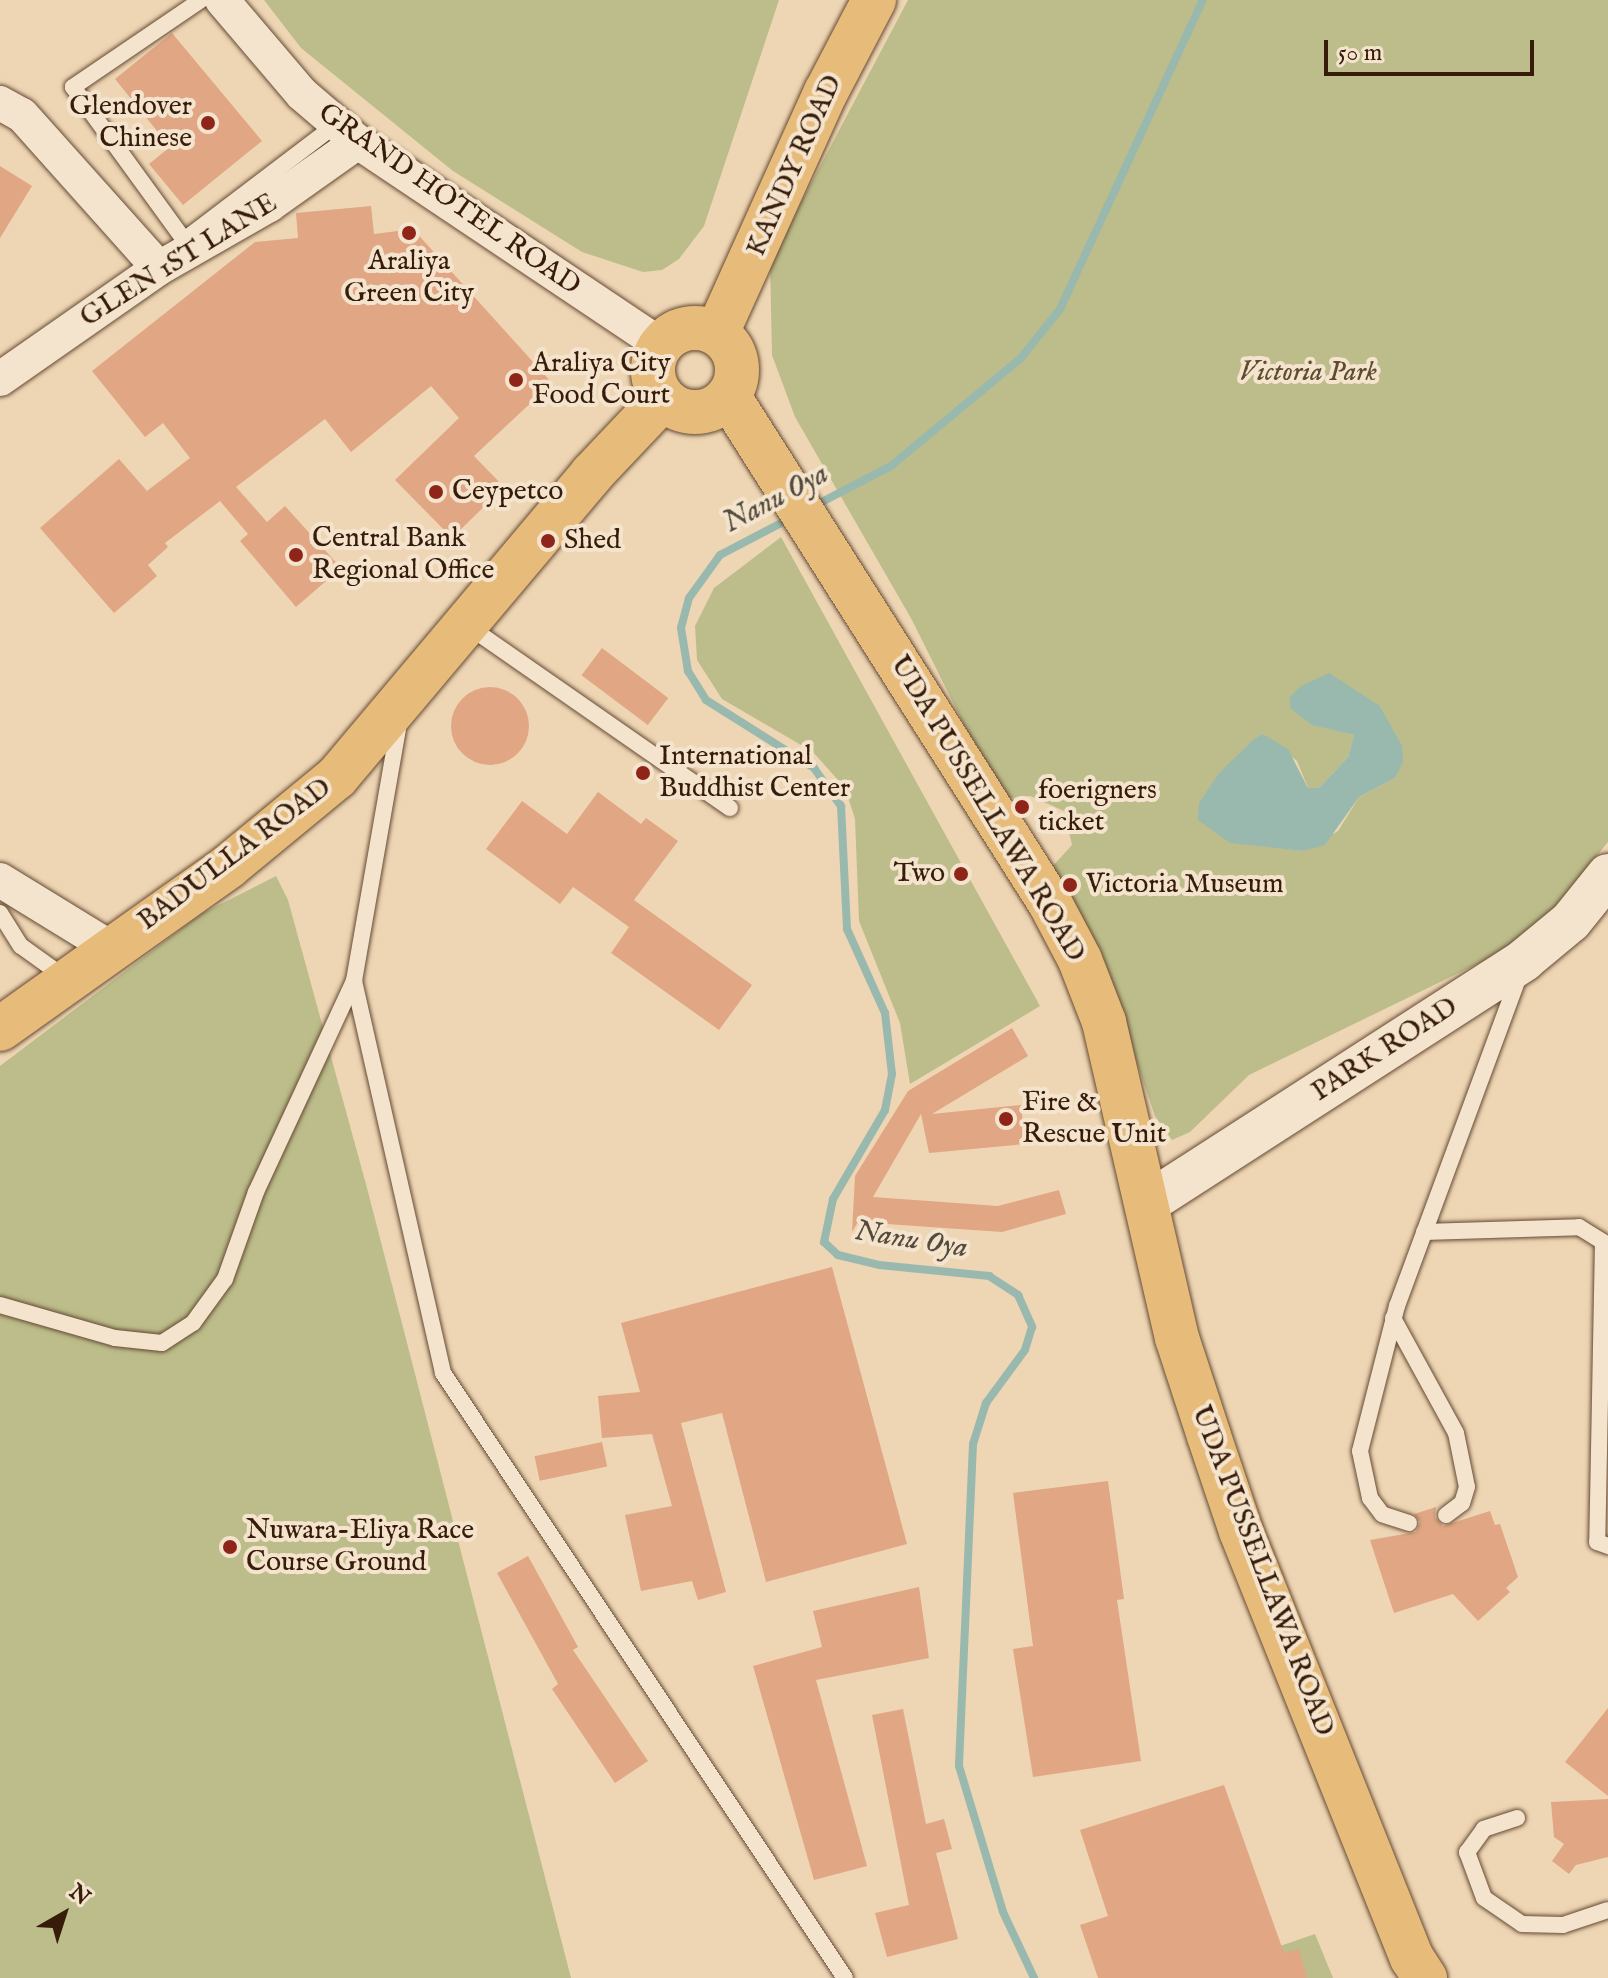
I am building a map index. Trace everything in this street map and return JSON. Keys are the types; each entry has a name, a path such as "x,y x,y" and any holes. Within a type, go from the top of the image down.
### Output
{"main road":[{"name":"KANDY ROAD","path":"717,333 826,92 874,0"},
{"path":"699,326 717,333 734,351 738,374 729,397 710,410 686,412 663,399 653,371 661,345 676,332 699,326"},
{"name":"UDA PUSSELLAWA ROAD","path":"729,397 1075,949 1104,1022 1177,1338 1241,1531 1401,1932 1425,1978"},
{"name":"BADULLA ROAD","path":"0,1029 294,815 404,703 592,474 663,399"}],"street":[{"name":"GRAND HOTEL ROAD","path":"222,0 294,85 347,133 661,345"},
{"path":"0,103 22,115 159,268"},
{"name":"GLEN 1ST LANE","path":"0,379 159,268 269,205 347,133"},
{"name":"PARK ROAD","path":"1146,1204 1524,960 1571,921 1608,875"},
{"path":"0,880 111,948"}],"lane":[{"path":"201,0 73,87 184,240 347,133"},
{"path":"468,626 730,808"},
{"path":"0,1305 115,1338 162,1343 193,1323 225,1279 256,1192 354,981 404,703"},
{"path":"0,913 21,946 68,980"},
{"path":"1409,1523 1382,1514 1370,1498 1360,1451 1393,1318 1524,960"},
{"path":"354,981 443,1373 845,1978"},
{"path":"1424,1232 1579,1227 1606,1238 1597,1542 1608,1546"},
{"path":"1393,1318 1456,1433 1467,1487 1462,1503 1446,1515"},
{"path":"1517,1818 1484,1829 1467,1852 1484,1898 1522,1924 1563,1925 1608,1910"}],"green space":[{"path":"264,0 779,0 704,226 679,259 662,270 643,272 582,252 453,171 301,48"},
{"name":"Victoria Park","path":"908,0 1608,0 1608,842 1545,919 1504,951 1249,1075 1190,1132 1172,1140 1155,1116 1125,1028 1051,868 1072,845 1064,811 1030,796 1001,799 912,620 795,417 772,355 770,261","holes":["1380,706 1389,725 1395,778 1359,797 1338,831 1303,851 1272,847 1219,773 1263,734 1297,761 1308,788 1319,788 1348,757 1354,735 1312,724"]},
{"path":"781,537 1040,1006 910,1084 900,1023 859,921 855,819 845,788 813,752 722,699 697,660 695,626 714,588"},
{"name":"Nuwara-Eliya Race Course Ground","path":"276,876 288,900 367,1188 571,1978 0,1978 0,1066 201,914"},
{"path":"1315,1934 1333,1978 1188,1978"}],"water":[{"path":"1329,673 1380,706 1402,746 1403,762 1395,778 1359,797 1325,845 1303,851 1230,843 1198,820 1199,803 1219,773 1263,734 1288,749 1308,788 1319,788 1348,757 1354,735 1312,725 1291,709 1289,698 1301,686"}],"building":[{"path":"172,33 262,141 183,205 149,164 170,147 115,79"},
{"path":"0,166 32,186 0,238"},
{"path":"371,206 374,234 413,229 552,383 474,456 504,487 452,538 395,480 459,418 431,386 351,452 325,419 236,487 267,522 285,506 341,568 296,607 240,541 248,534 220,501 165,543 168,547 148,565 157,576 114,613 40,528 119,459 147,491 190,458 163,423 145,437 92,371 255,242 298,238 296,213"},
{"path":"602,648 668,698 648,725 582,675"},
{"path":"490,687 505,690 522,704 529,726 526,741 512,758 490,765 475,762 458,748 451,726 454,711 468,694"},
{"path":"598,792 641,824 646,818 678,841 634,900 752,985 719,1030 611,953 629,927 573,887 560,904 486,849 522,801 567,834"},
{"path":"1012,1028 1028,1056 932,1114 1021,1105 1025,1144 929,1153 921,1114 873,1197 998,1206 1059,1190 1066,1214 1002,1232 858,1222 852,1232 855,1176 908,1091"},
{"path":"832,1267 907,1544 766,1582 722,1413 681,1423 726,1592 698,1600 692,1581 641,1591 625,1515 672,1506 652,1434 602,1438 598,1396 640,1392 621,1323"},
{"path":"602,1442 607,1466 540,1481 535,1456"},
{"path":"1108,1481 1124,1599 1117,1600 1141,1761 1033,1777 1013,1649 1033,1646 1013,1493"},
{"path":"1436,1507 1435,1517 1443,1526 1490,1511 1495,1525 1500,1524 1518,1577 1506,1588 1510,1592 1478,1621 1453,1594 1394,1613 1370,1540 1416,1532 1420,1522 1414,1514"},
{"path":"528,1556 578,1647 573,1650 648,1761 615,1783 552,1689 558,1684 497,1573"},
{"path":"919,1587 929,1658 816,1680 867,1866 814,1880 753,1666 822,1647 813,1611"},
{"path":"1608,1708 1608,1796 1565,1762"},
{"path":"903,1709 926,1824 944,1819 952,1849 936,1853 958,1939 887,1957 875,1913 909,1905 872,1715"},
{"path":"1224,1785 1284,1953 1299,1949 1307,1978 1098,1978 1080,1925 1108,1916 1080,1830"},
{"path":"1608,1799 1608,1857 1576,1865 1569,1874 1552,1861 1564,1844 1554,1837 1551,1802"}],"waterway":[{"name":"Nanu Oya","path":"814,506 891,466 1021,358 1060,309 1203,0"},
{"name":"Nanu Oya","path":"791,518 720,555 689,598 681,628 688,671 706,700 814,768 841,806 847,929 885,1013 892,1074 885,1110 833,1199 824,1242 838,1255 879,1265 989,1276 1018,1295 1032,1327 1025,1350 986,1403 973,1444 959,1766 1003,1912 1034,1978"}],"place":[{"name":"Glendover Chinese","path":"208,123"},
{"name":"Araliya Green City","path":"409,233"},
{"name":"Araliya City Food Court","path":"516,380"},
{"name":"Ceypetco","path":"436,492"},
{"name":"Shed","path":"548,541"},
{"name":"Central Bank Regional Office","path":"296,555"},
{"name":"International Buddhist Center","path":"643,773"},
{"name":"foerigners ticket","path":"1022,807"},
{"name":"Two","path":"961,874"},
{"name":"Victoria Museum","path":"1070,885"},
{"name":"Fire & Rescue Unit","path":"1006,1119"},
{"name":"Nuwara-Eliya Race Course Ground","path":"230,1547"}]}
